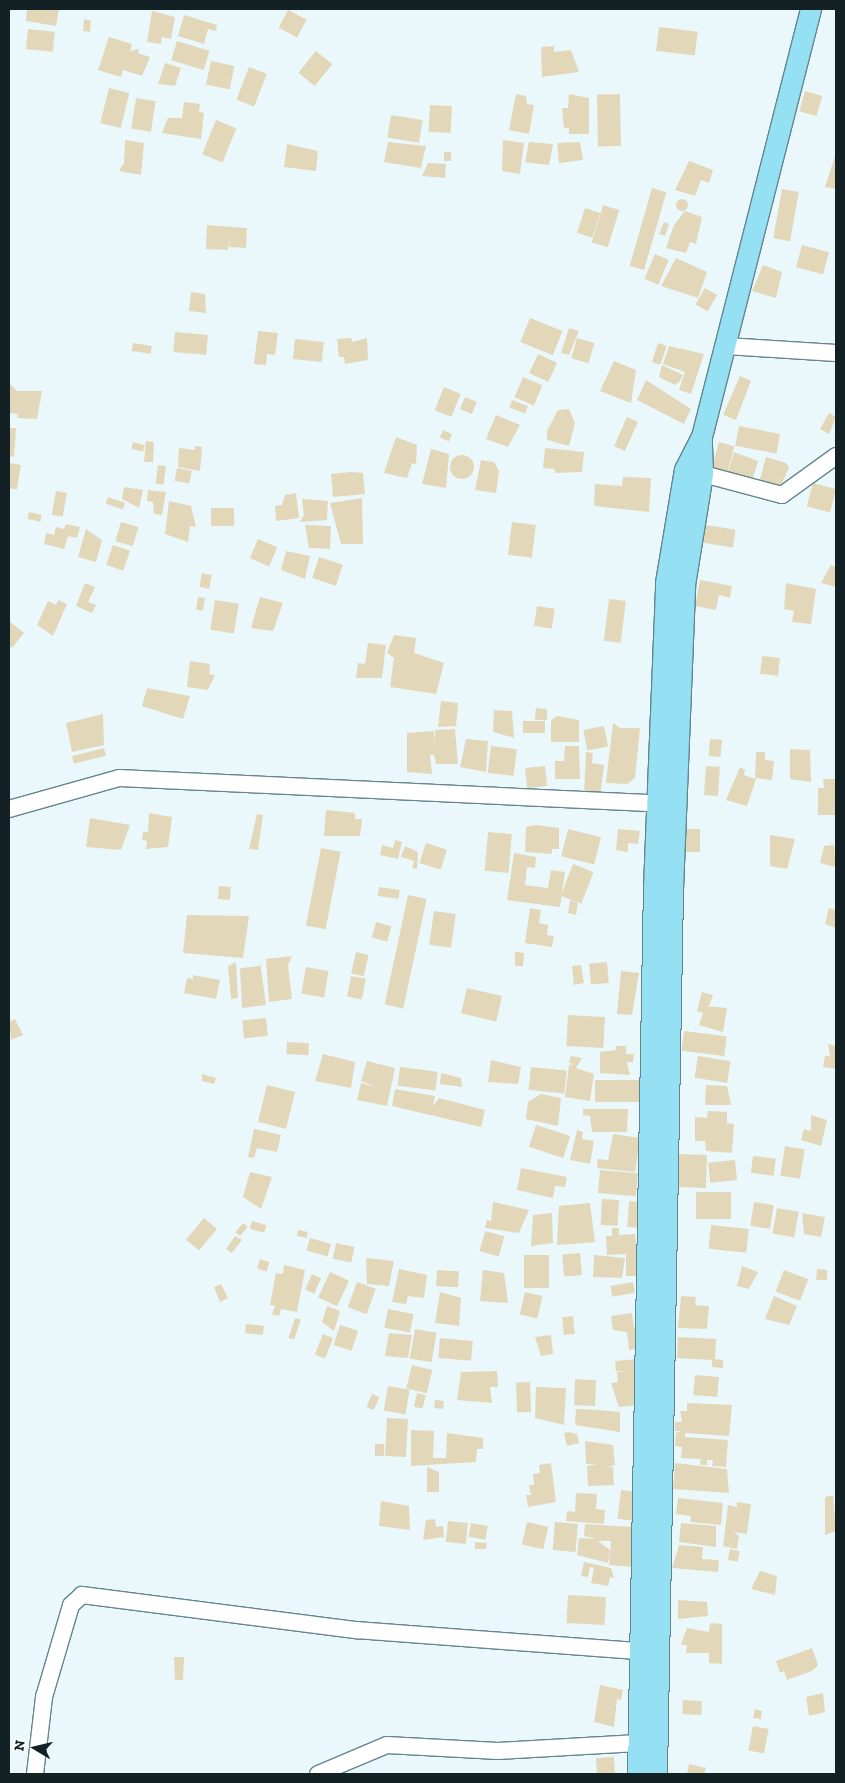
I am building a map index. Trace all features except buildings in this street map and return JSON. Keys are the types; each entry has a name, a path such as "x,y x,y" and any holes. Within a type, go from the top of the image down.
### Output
{"main road":[{"path":"657,1774 650,1651 667,804 684,584 694,472 811,9"},
{"path":"638,1774 638,1743 650,1651"}],"street":[{"path":"726,346 836,353"},
{"path":"694,472 782,495 836,456"},
{"path":"9,809 98,781 120,778 667,804"},
{"path":"35,1774 44,1697 71,1605 82,1595 357,1630 650,1651"},
{"path":"318,1774 387,1745 498,1751 638,1743"}]}
